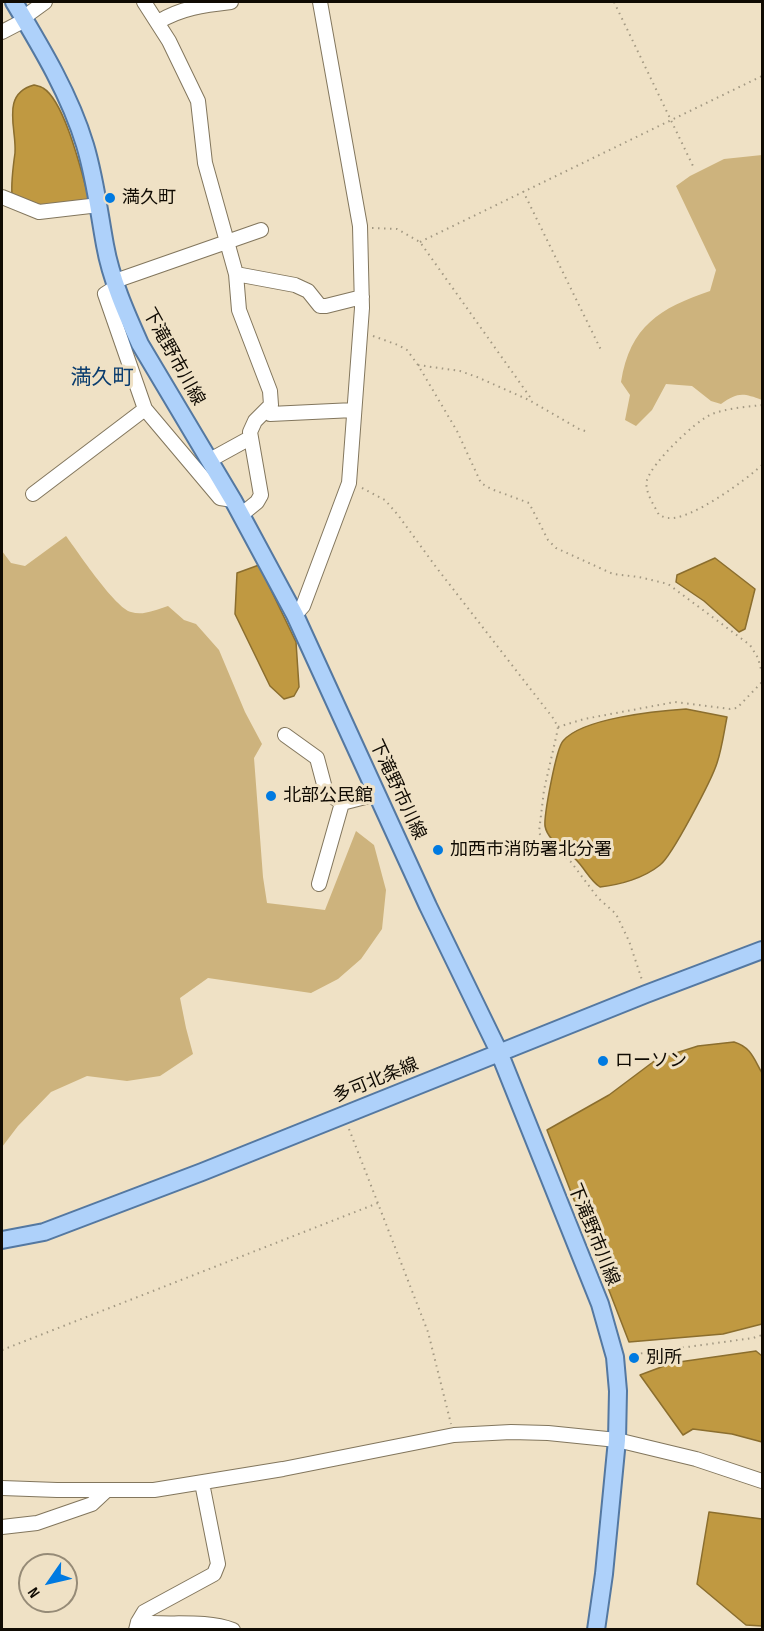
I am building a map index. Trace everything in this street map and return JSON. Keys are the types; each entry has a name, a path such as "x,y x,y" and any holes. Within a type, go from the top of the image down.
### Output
{"main road":[{"name":"下滝野市川線","path":"14,2 64,93 85,145 99,205 105,247 115,284 140,344 210,460 295,615 499,1052 600,1304 615,1357 618,1391 617,1440 604,1574 596,1629"},
{"name":"多可北条線","path":"2,1240 44,1232 202,1172 499,1052 762,950"}],"street":[{"path":"2,32 24,19 45,2"},
{"path":"144,2 170,40 198,101 205,163 227,241 237,274 239,309 270,392 271,405 255,421 250,432 261,495 257,502 237,508 220,498 145,409 105,294 115,284 227,241 261,230"},
{"path":"158,22 170,14 187,8 223,2"},
{"path":"295,615 303,606 349,483 361,333 360,226 320,2"},
{"path":"2,197 39,212 99,205"},
{"path":"237,274 294,285 308,291 320,306 362,297"},
{"path":"33,494 145,409"},
{"path":"266,411 270,414 295,414 354,410"},
{"path":"210,460 250,438"},
{"path":"285,735 317,758 326,792 342,803 377,794"},
{"path":"319,884 342,803"},
{"path":"2,1488 154,1490 454,1436 511,1432 617,1440 696,1459 762,1481"},
{"path":"137,1626 144,1612 214,1574 218,1564 202,1483"},
{"path":"2,1527 37,1523 92,1504 107,1490"},
{"path":"137,1626 218,1624 233,1629"}],"path":[{"path":"614,2 693,166"},
{"path":"420,242 762,76"},
{"path":"523,191 602,352"},
{"path":"360,226 397,229 420,242 530,397 529,400"},
{"path":"361,333 407,350 457,431 481,483 490,489 529,503 552,545 613,574 639,576 668,585 750,645 758,658 762,673"},
{"path":"418,365 460,371 529,400 588,432"},
{"path":"762,405 710,415 693,427 655,467 647,480 647,489 659,514 669,518 683,515 717,499 740,484 762,465"},
{"path":"349,483 385,500 553,718 558,727 544,790 539,832 542,839 571,862 598,898 616,914 646,994"},
{"path":"758,658 762,655"},
{"path":"558,727 584,719 675,702 737,708 762,682"},
{"path":"344,1114 428,1332 454,1436"},
{"path":"2,1350 378,1203"},
{"path":"615,1357 654,1353 762,1335"}],"shaded area":[{"path":"34,85 43,88 51,95 58,107 72,139 89,199 69,204 40,206 12,195 15,144 12,113 17,96"},
{"path":"762,155 762,400 741,395 732,397 721,404 711,401 692,386 666,384 652,410 636,426 625,420 630,395 621,382 625,363 632,347 640,333 662,312 710,291 716,270 676,186 690,176 724,159"},
{"path":"66,536 107,590 124,608 140,613 168,606 184,620 196,624 219,650 245,712 262,744 254,758 267,903 325,910 356,831 374,845 386,890 382,929 361,959 338,979 311,993 208,978 180,998 193,1054 160,1076 127,1081 87,1076 51,1092 18,1126 2,1147 2,551 11,563 25,566"},
{"path":"715,558 755,589 745,629 739,632 704,601 676,582 677,575"},
{"path":"259,565 296,642 299,687 294,696 284,699 270,686 235,614 237,573"},
{"path":"686,709 727,717 722,746 714,772 666,859 647,874 616,885 600,887 575,859 550,837 545,826 551,782 560,746 573,733 603,721"},
{"path":"734,1042 748,1050 762,1073 762,1324 723,1334 629,1342 547,1130 609,1095 657,1059 698,1046"},
{"path":"756,1351 762,1356 762,1442 732,1434 693,1429 683,1435 640,1375 672,1363"},
{"path":"709,1512 762,1519 762,1626 746,1625 697,1584"}],"place":[{"name":"満久町","path":"110,198"},
{"name":"北部公民館","path":"271,796"},
{"name":"加西市消防署北分署","path":"438,850"},
{"name":"ローソン","path":"603,1061"},
{"name":"別所","path":"634,1358"}],"district":[{"name":"満久町","path":"102,379"}]}
